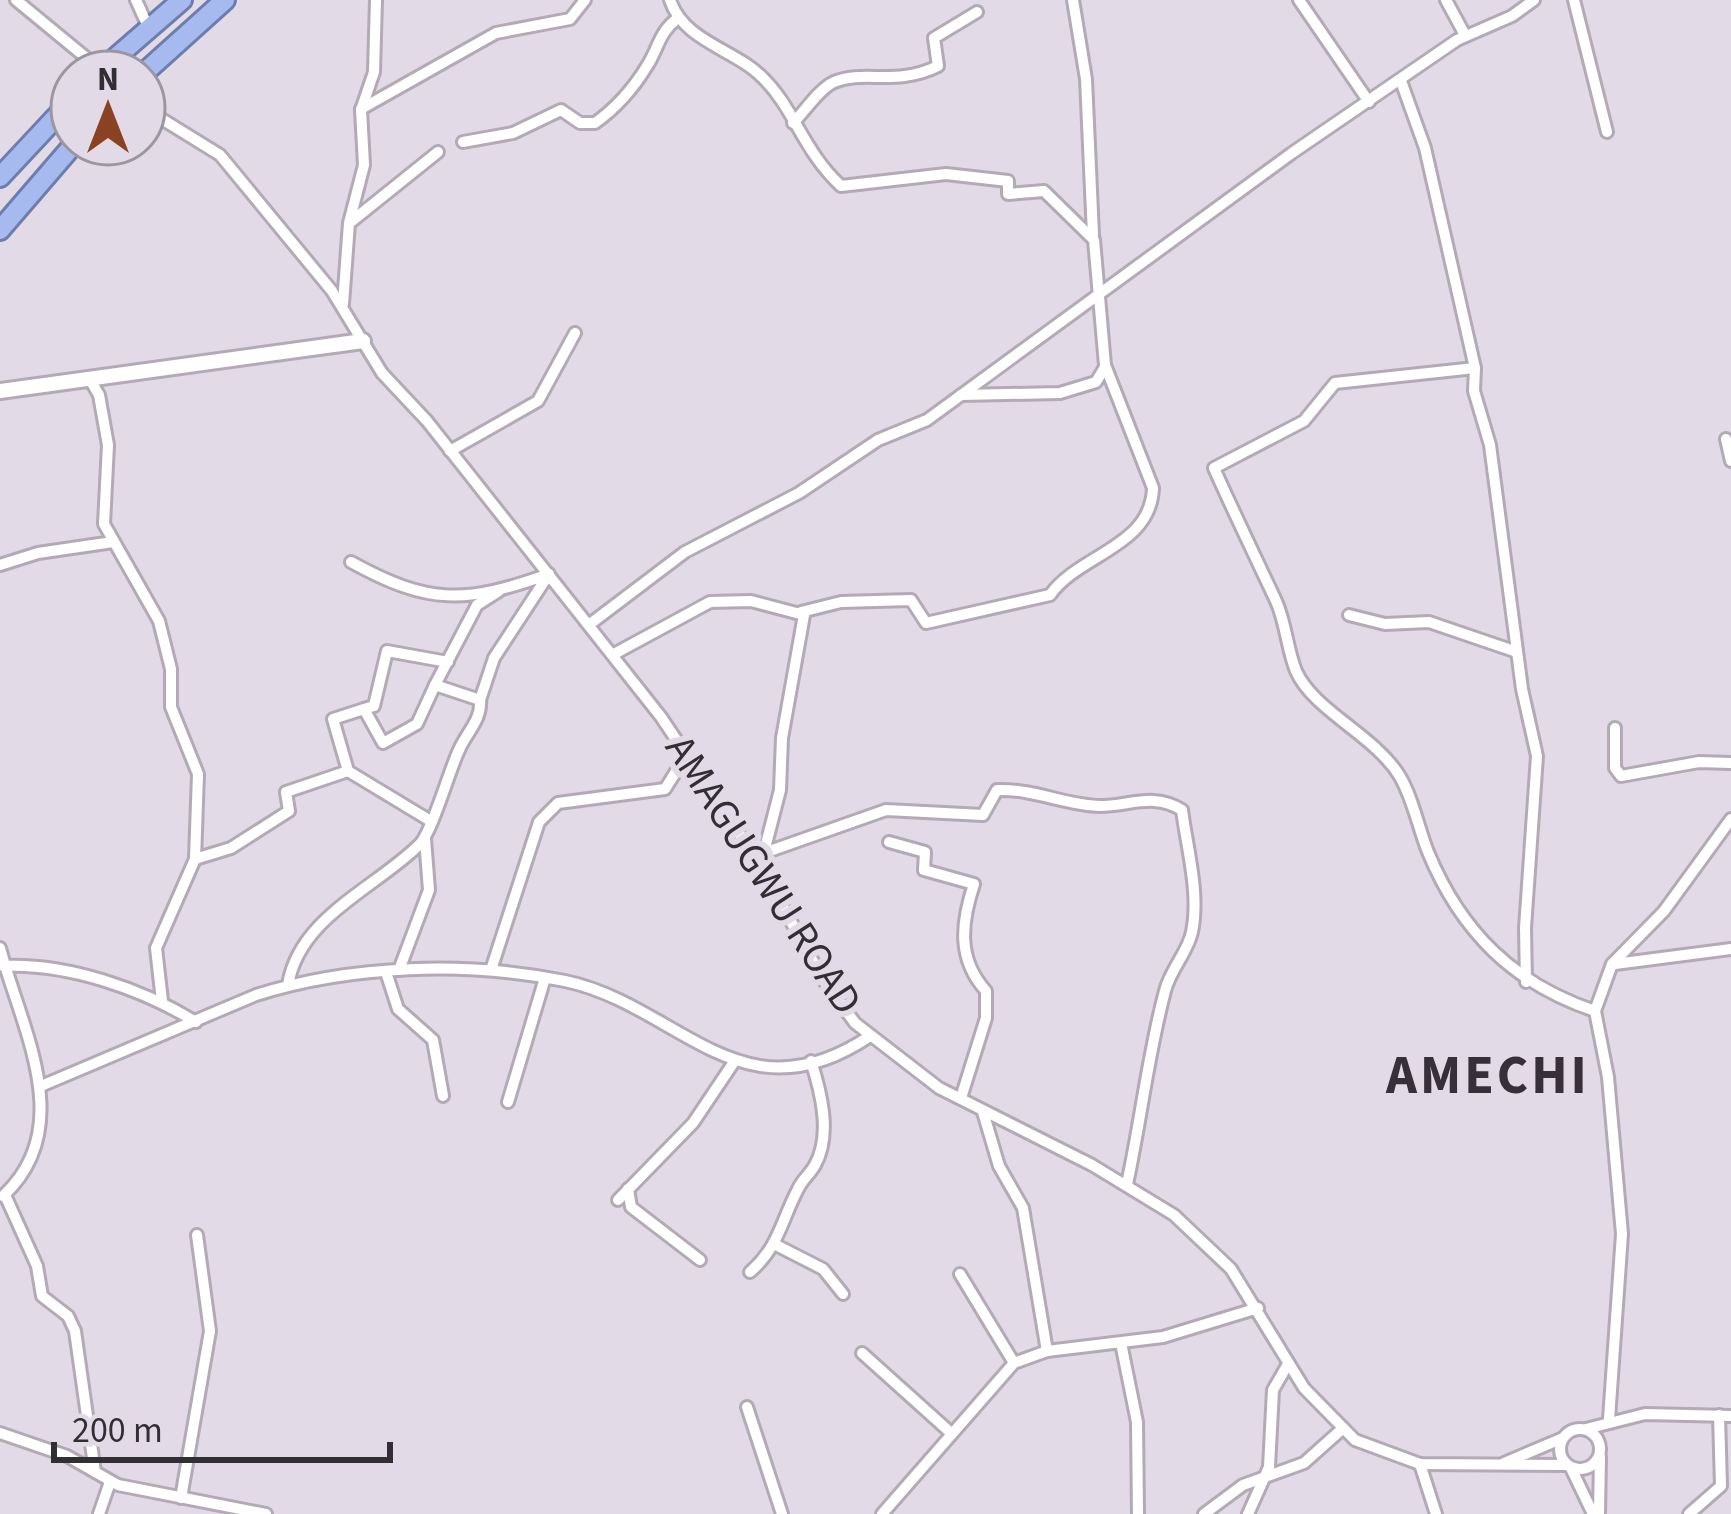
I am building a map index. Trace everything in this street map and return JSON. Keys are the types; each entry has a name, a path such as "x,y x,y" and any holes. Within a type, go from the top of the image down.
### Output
{"highway":[{"path":"126,48 182,0"},
{"path":"168,51 225,0"},
{"path":"0,177 48,126"},
{"path":"0,230 53,168"}],"street":[{"path":"16,0 73,48"},
{"path":"136,0 149,28"},
{"path":"343,304 349,223 364,165 361,110 374,72 376,0"},
{"path":"361,110 496,33 569,19 585,0"},
{"path":"670,0 678,18 764,78 807,151 841,185 946,174 1008,182 1008,194 1044,191 1094,240"},
{"path":"614,653 710,602 751,601 801,612 841,602 911,600 926,622 962,618 1051,595 1064,575 1102,557 1152,509 1153,488 1105,365 1086,79 1073,0"},
{"path":"1299,0 1369,102"},
{"path":"1446,0 1465,35"},
{"path":"590,624 685,552 779,505 878,440 918,425 1465,35 1512,16 1534,0"},
{"path":"1574,0 1607,132"},
{"path":"793,123 829,83 863,77 903,78 938,66 934,38 977,12"},
{"path":"463,142 513,133 561,110 580,123 595,123 632,87 650,62 662,29 678,18"},
{"path":"1401,81 1425,148 1475,368 1474,391 1490,445 1516,652 1537,761 1524,947 1526,982"},
{"name":"AMAGUGWU ROAD","path":"168,123 220,155 343,304 382,374 614,653 762,859 821,978 870,1036 918,1074 983,1112 1127,1184 1215,1251 1258,1309 1288,1364 1341,1430 1371,1449 1420,1464 1569,1466"},
{"path":"349,223 438,152"},
{"path":"450,451 538,401 575,333"},
{"path":"0,392 363,341"},
{"path":"958,395 1069,392 1096,382 1105,365"},
{"path":"1475,368 1335,383 1304,421 1214,468 1249,554 1274,598 1296,672 1380,748 1402,780 1440,878 1495,955 1526,982 1595,1011"},
{"path":"89,379 99,395 108,445 104,524 165,636 171,707 198,774 195,859 156,948 162,1001"},
{"path":"1726,439 1731,461"},
{"path":"0,565 38,553 113,542"},
{"path":"352,562 397,589 423,596 503,589 549,574"},
{"path":"442,1096 434,1040 398,1010 393,971 429,890 425,839 429,820 481,712 480,700 494,658 549,574"},
{"path":"364,710 383,743 417,724 477,605 503,589"},
{"path":"762,859 780,790 782,738 800,653 801,612"},
{"path":"1349,615 1384,624 1429,622 1516,652"},
{"path":"429,820 348,771 333,719 374,706 387,651 448,662"},
{"path":"434,686 480,700"},
{"path":"1615,728 1615,768 1621,776 1699,762 1731,763"},
{"path":"491,970 539,822 558,803 665,789 687,754"},
{"path":"195,859 231,848 289,811 286,792 348,771"},
{"path":"762,859 886,811 983,815 997,790 1031,789 1100,806 1131,799 1172,804 1182,811 1193,890 1192,934 1168,975 1151,1040 1148,1090 1127,1184"},
{"path":"1569,1466 1588,1468 1615,1418 1622,1234 1608,1077 1595,1011 1612,964 1664,911 1731,819"},
{"path":"288,985 302,949 334,911 425,839"},
{"path":"889,842 925,852 924,870 974,884 961,922 970,973 986,991 986,1018 962,1098"},
{"path":"0,948 41,1086 38,1138 2,1196 37,1266 42,1296 68,1316 75,1331 95,1472"},
{"path":"1612,964 1731,950"},
{"path":"2,966 45,968 162,1001 196,1022"},
{"path":"41,1086 288,985 393,971 491,970 600,992 734,1062 758,1067 811,1061 870,1036"},
{"path":"508,1102 545,978"},
{"path":"750,1272 776,1245 823,1141 821,1093 811,1061"},
{"path":"618,1200 693,1123 734,1062"},
{"path":"983,1112 999,1166 1023,1208 1047,1351"},
{"path":"628,1189 631,1207 700,1260"},
{"path":"181,1498 210,1330 197,1235"},
{"path":"776,1245 823,1269 843,1294"},
{"path":"960,1274 1014,1363"},
{"path":"882,1514 1014,1363 1047,1351 1205,1327 1258,1309"},
{"path":"1121,1343 1137,1422 1138,1514"},
{"path":"862,1353 951,1433"},
{"path":"1248,1514 1266,1477 1273,1448 1275,1380 1288,1364"},
{"path":"747,1407 782,1514"},
{"path":"1504,1463 1615,1418 1725,1415 1721,1486 1690,1514"},
{"path":"1586,1429 1600,1449 1596,1514"},
{"path":"1204,1514 1244,1485 1304,1463 1341,1430"},
{"path":"0,1433 95,1472 109,1486 266,1514"},
{"path":"1563,1438 1560,1452 1596,1514"},
{"path":"1420,1464 1436,1514"},
{"path":"99,1514 109,1486"},
{"path":"109,1486 112,1514"}],"district":[{"name":"AMECHI","path":"1488,1076"}]}
